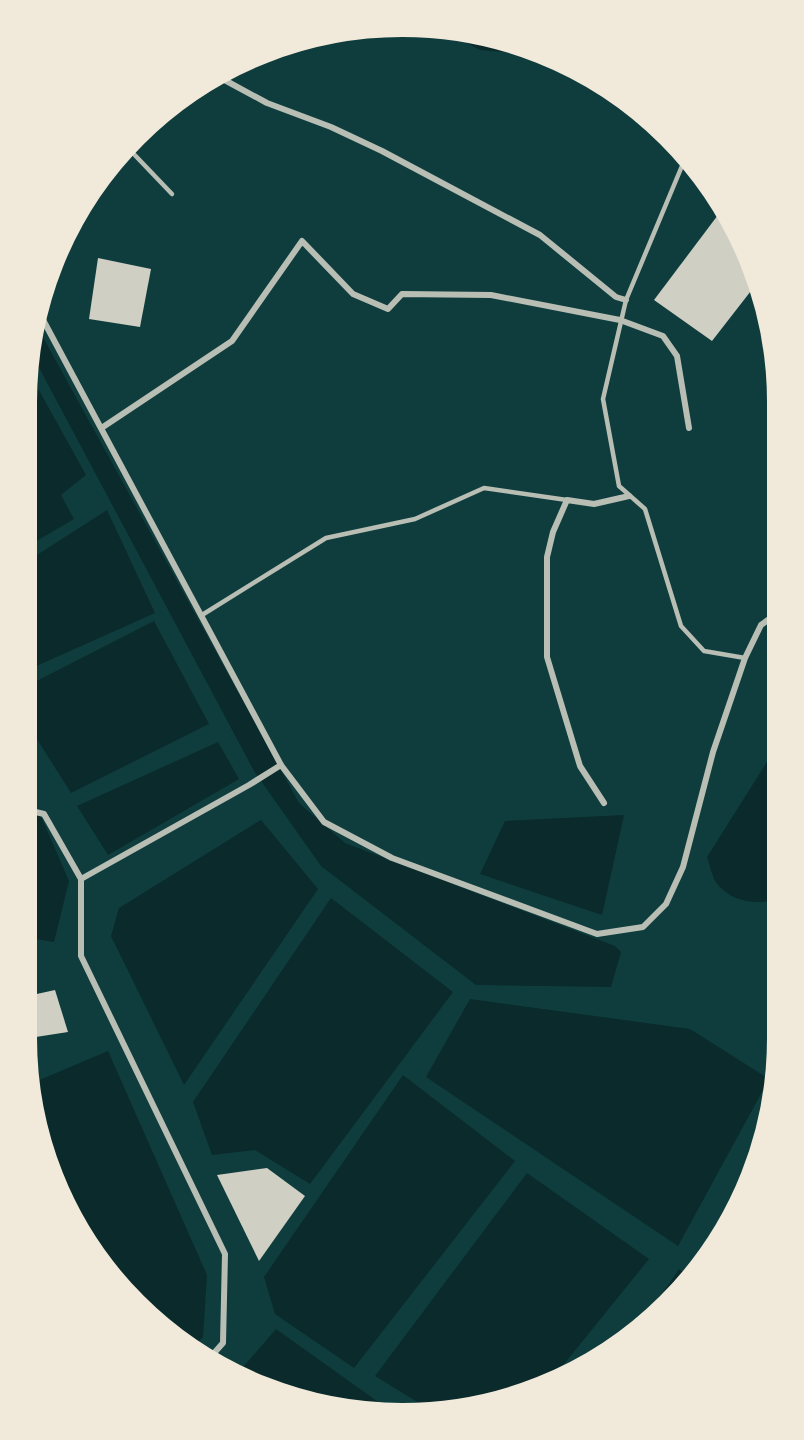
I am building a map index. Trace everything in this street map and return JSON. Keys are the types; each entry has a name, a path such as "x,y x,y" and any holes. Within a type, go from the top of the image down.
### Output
{"street":[{"path":"223,79 267,103 331,127 382,151 540,235 616,297 626,300"},
{"path":"103,427 232,341 303,241 353,294 388,309 402,294 491,295 620,320 663,336 676,356 689,428"},
{"path":"43,319 103,427 281,765 324,822 392,858 597,934 643,927 666,904 683,867 713,752 746,658 761,625 771,618"},
{"path":"604,803 580,766 547,657 547,557 567,500 594,504 629,496"},
{"path":"81,879 281,765"},
{"path":"33,811 44,814 81,879 81,957 225,1254 223,1343 212,1355"}],"lane":[{"path":"132,151 172,194"},
{"path":"683,164 626,300 603,399 619,486 645,509 681,626 704,651 746,658"},
{"path":"202,615 326,538 415,519 484,488 567,500"}],"water":[{"path":"466,39 505,48 503,52 480,50 467,43"},
{"path":"40,331 299,803 345,843 615,946 621,952 611,987 476,985 321,866 254,771 35,361"},
{"path":"34,381 86,475 61,495 74,519 33,543"},
{"path":"107,510 155,613 33,668 33,558"},
{"path":"154,621 209,724 71,793 33,733 33,683"},
{"path":"218,742 239,779 108,855 77,806"},
{"path":"771,756 771,900 751,902 736,898 723,890 715,881 707,857"},
{"path":"40,814 69,881 54,942 33,939 33,818"},
{"path":"624,815 602,915 480,874 505,821"},
{"path":"261,820 318,889 184,1085 111,936 119,908"},
{"path":"331,898 453,992 310,1184 255,1150 212,1155 193,1102"},
{"path":"470,999 690,1029 769,1079 678,1246 426,1077"},
{"path":"108,1051 207,1275 203,1337 196,1344 177,1331 141,1299 109,1263 82,1222 53,1157 40,1110 36,1082"},
{"path":"403,1075 515,1161 354,1368 275,1314 264,1277"},
{"path":"527,1173 649,1259 557,1373 543,1379 474,1400 424,1406 375,1376"},
{"path":"679,1269 685,1274 663,1299 653,1308"},
{"path":"276,1329 384,1406 354,1404 306,1394 241,1370"}],"building":[{"path":"719,213 743,261 753,289 712,341 654,300"},
{"path":"98,258 151,269 140,327 89,319"},
{"path":"55,990 68,1032 33,1037 33,995"},
{"path":"267,1168 305,1196 259,1261 217,1175"}]}
